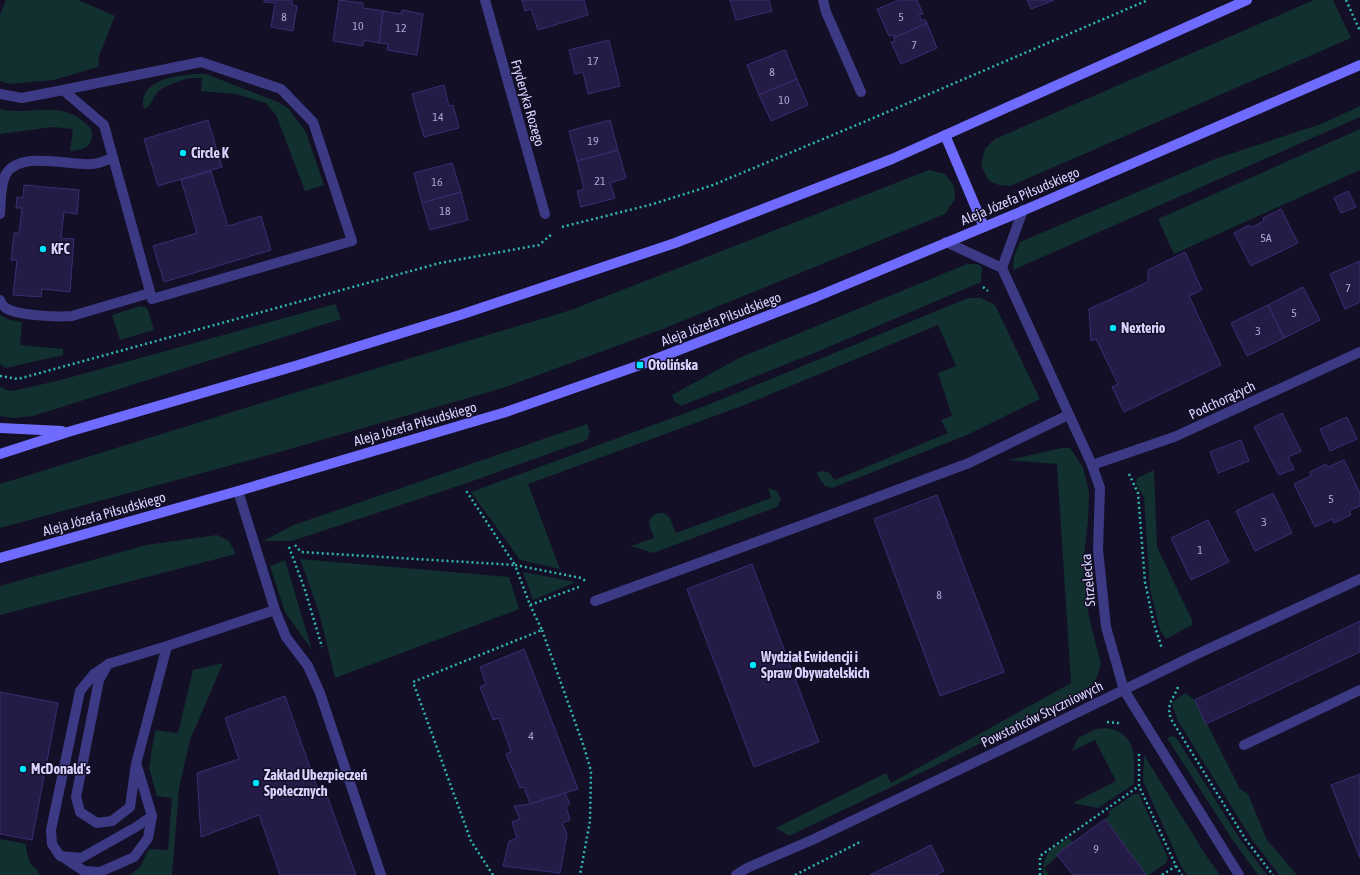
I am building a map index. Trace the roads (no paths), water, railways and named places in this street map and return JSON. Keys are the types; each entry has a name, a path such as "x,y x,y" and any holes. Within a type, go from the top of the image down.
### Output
{"main road":[{"path":"0,454 68,432 295,366 460,315 675,243 892,159 1246,0"},
{"name":"Aleja Józefa Piłsudskiego","path":"0,558 238,491 506,412 640,365 816,297 984,227 1360,65"},
{"path":"945,135 984,227"},
{"path":"0,428 68,432"}],"street":[{"name":"Fryderyka Rozego","path":"485,0 545,214"},
{"path":"823,0 826,12 861,92"},
{"path":"0,94 22,98 201,62 281,89 313,122 352,240 152,298 104,125 63,90"},
{"path":"0,214 3,184 6,174 11,168 18,164 27,162 52,161 92,164 113,158"},
{"path":"946,242 1002,268 1023,210"},
{"name":"Strzelecka","path":"1002,268 1092,466 1100,488 1098,550 1106,627 1124,690 1239,875"},
{"path":"0,300 6,308 21,313 72,316 150,293"},
{"name":"Podchorążych","path":"1092,466 1174,437 1360,352"},
{"path":"595,601 969,463 1068,415"},
{"path":"238,491 275,610 286,636 308,666 320,693 381,875"},
{"name":"Powstańców Styczniowych","path":"736,875 747,868 820,837 1010,746 1169,667 1360,579"},
{"path":"136,764 152,816 148,838 134,857 100,872 84,871 60,856 52,844 51,830 80,691 94,674 108,664 275,610"},
{"path":"108,664 99,680 76,797 80,812 97,823 112,821 130,807 136,764 167,646"},
{"path":"1244,745 1360,690"},
{"path":"60,856 81,858 136,827 152,816"}],"place":[{"name":"Circle K","path":"183,153"},
{"name":"KFC","path":"43,249"},
{"name":"Nexterio","path":"1113,328"},
{"name":"Otolińska","path":"640,365"},
{"name":"Wydział Ewidencji i Spraw Obywatelskich","path":"753,665"},
{"name":"McDonald's","path":"23,769"},
{"name":"Zakład Ubezpieczeń Społecznych","path":"256,783"}]}
